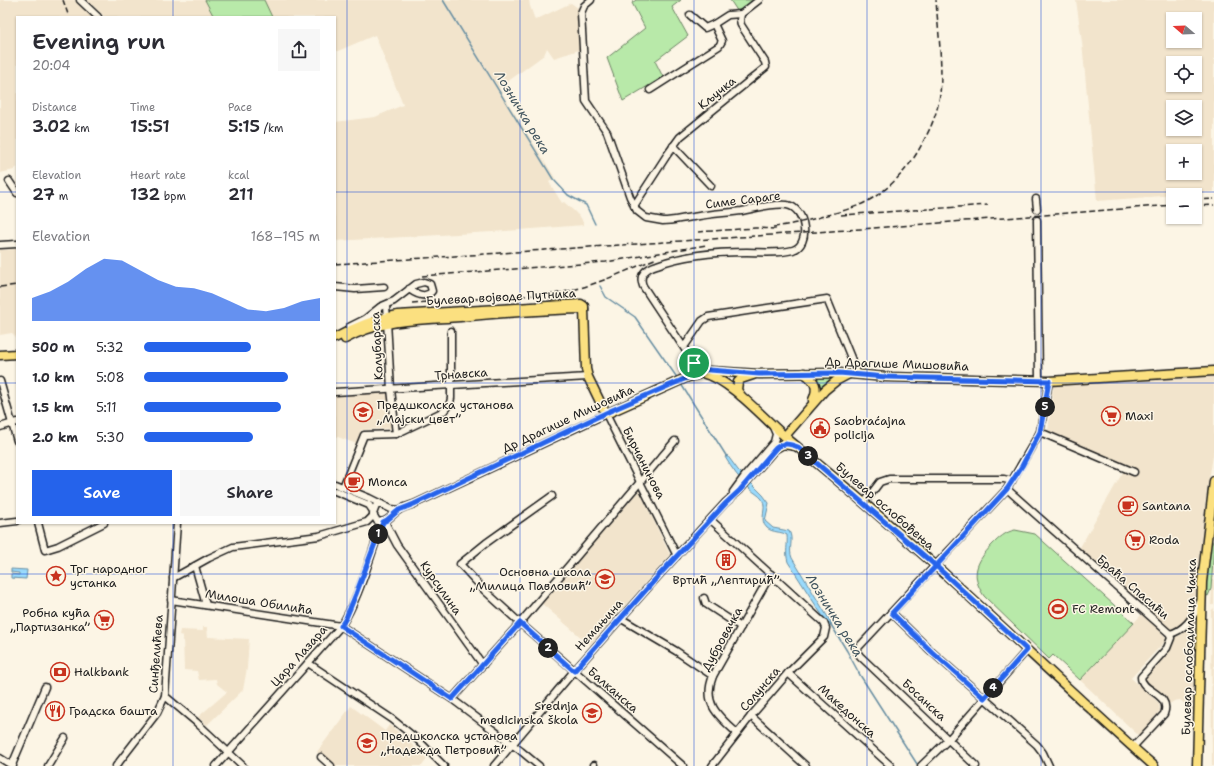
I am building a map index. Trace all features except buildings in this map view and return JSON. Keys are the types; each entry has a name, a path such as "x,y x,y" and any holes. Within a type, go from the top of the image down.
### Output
{"main road":[{"name":"Булевар војводе Путника","path":"336,337 352,328 386,320 398,321 584,309"},
{"name":"Бирчанинова","path":"584,309 586,369 606,414"},
{"name":"Булевар војводе Путника","path":"336,343 350,335 386,320"},
{"path":"0,355 16,354"},
{"path":"0,360 16,359"},
{"name":"Др Драгише Мишовића","path":"606,414 679,381 710,370 757,374 849,374 893,377 1039,381 1214,370"},
{"path":"804,373 812,379 816,386 815,396 811,405"},
{"name":"Булевар ослобођења","path":"698,374 718,378 741,397 936,566 1154,766"},
{"path":"741,397 737,390 738,382 741,379 757,374"},
{"name":"Немањина","path":"785,436 830,385 849,374"},
{"path":"773,426 782,428 795,423"},
{"path":"795,423 793,433 798,447"},
{"path":"776,448 786,444 798,447"},
{"name":"Булевар ослободилаца Чачка","path":"1197,766 1202,572 1214,481"},
{"path":"1190,766 1198,744"}],"street":[{"path":"80,0 97,16"},
{"name":"Симе Сараге","path":"590,0 584,6 581,13 586,101 607,132 630,197 634,206 641,214 646,218 663,221 782,205 795,208 801,215 803,221 803,240 800,246 795,250 781,252 733,252 684,256 653,266 644,272 641,278 643,286 684,347 694,363 698,374"},
{"path":"690,15 705,28 728,15 741,14 760,0"},
{"name":"Кључка","path":"634,206 680,137 766,67 765,62 742,25 740,20 741,14"},
{"path":"650,90 720,46 722,41 714,24"},
{"path":"673,146 711,186"},
{"path":"8,181 16,192"},
{"path":"1036,200 1037,209"},
{"path":"1037,220 1039,381"},
{"path":"0,245 16,244"},
{"path":"336,287 355,289 384,287"},
{"path":"336,334 365,319 380,307 386,305 409,289"},
{"path":"684,347 702,321 708,317 827,300 858,375"},
{"name":"Колубарска","path":"386,305 391,389 396,434"},
{"path":"343,487 364,435 396,434 444,411 450,403 452,385 451,331"},
{"path":"694,363 702,369 710,370"},
{"name":"Трнавска","path":"336,392 588,376"},
{"path":"0,381 15,422 0,427"},
{"path":"1049,381 1040,432 1007,489 892,613 932,652 1037,745 1043,753 1049,766"},
{"name":"Бирчанинова","path":"606,414 677,556"},
{"name":"Др Драгише Мишовића","path":"386,521 399,510 606,414"},
{"name":"Немањина","path":"726,503 744,477 774,442 776,434 773,426"},
{"path":"1040,432 1134,472"},
{"name":"Немањина","path":"494,766 620,618 726,503 740,490 785,436"},
{"path":"452,699 520,623 675,441"},
{"path":"864,503 880,482 889,479 1004,479 1012,481"},
{"path":"336,484 388,507 399,510"},
{"name":"Браћа Спасићи","path":"1007,489 1170,634 1171,638 1166,648 1141,677 1142,682 1163,699 1166,709 1164,714 1133,747"},
{"path":"336,491 365,503 370,507 377,521 386,521 390,512 388,507"},
{"name":"Балканска","path":"552,496 486,543 460,564 484,590 520,623 682,766"},
{"path":"173,578 233,547 319,536 367,522 373,514 376,506 381,504"},
{"path":"711,520 771,574"},
{"path":"0,522 16,521"},
{"name":"Цара Лазара","path":"216,766 341,626 346,618 386,521"},
{"name":"Курсулина","path":"386,521 397,545 483,665"},
{"path":"38,524 45,550 58,546 102,524"},
{"name":"Синђелићева","path":"116,766 157,713 166,696 177,524"},
{"path":"195,566 206,606"},
{"name":"Дубровачка","path":"737,733 718,716 713,708 709,696 709,690 713,676 771,574"},
{"name":"Солунска","path":"712,766 737,733 788,673 824,637 826,629 824,623 771,574"},
{"path":"704,598 706,604 741,627"},
{"name":"Милоша Обилића","path":"171,600 341,626 452,699 539,766"},
{"path":"1170,634 1178,632 1187,624 1201,601"},
{"name":"Босанска","path":"892,613 856,650 860,656 976,766"},
{"path":"620,618 676,651 713,676"},
{"path":"921,766 949,739 1027,650"},
{"path":"308,663 392,719 418,740 444,766"},
{"name":"Македонска","path":"788,673 890,766"},
{"path":"0,758 13,766 45,687"},
{"path":"166,696 243,766"},
{"path":"751,716 806,766"},
{"path":"48,766 65,738"},
{"path":"321,757 331,766"}],"shaded area":[{"path":"0,0 75,0 93,16 16,16 16,168 14,170 0,173"},
{"path":"87,0 529,0 535,20 571,3 578,8 582,49 554,58 547,48 544,55 499,88 555,178 549,182 562,203 564,202 581,218 584,225 336,241 336,122 375,117 403,105 375,35 336,51 336,16 104,16"},
{"path":"1076,0 1214,0 1214,192 1202,193 1202,188 1166,188 1166,196 1097,201 1082,42"},
{"path":"16,249 16,337 12,333 0,335 0,250"},
{"path":"1214,375 1214,450 1206,498 1195,609 1180,628 1175,631 1170,631 1079,549 1127,465 1048,432 1053,386"},
{"name":"Предшколска установа „Мајски цвет”","path":"388,392 392,428 361,430 357,444 336,436 336,396"},
{"name":"Основна школа „Милица Павловић”","path":"639,490 670,555 590,645 541,603"},
{"path":"1214,550 1214,605 1211,605"},
{"path":"1214,608 1214,766 1212,766 1211,611"},
{"path":"1142,614 1165,636 1166,640 1131,678 1159,703 1160,711 1139,736 1080,680"},
{"path":"1195,619 1193,717 1191,709 1180,700 1174,701 1168,705 1144,681 1145,676 1173,638 1181,635"},
{"path":"203,627 207,627 208,637 249,639 247,668 243,690 207,725 198,717 227,692 217,684 216,679 199,680 197,671 184,670 183,636 179,635 180,630 203,631"},
{"name":"Предшколска установа „Надежда Петровић”","path":"351,706 385,731 389,725 401,734 427,759 422,766 335,766 317,752"}],"green space":[{"path":"205,0 264,0 272,16 213,16"},
{"path":"636,0 681,0 672,7 688,36 655,61 663,77 623,101 607,58 645,28 632,3"},
{"path":"730,0 754,0 738,12"},
{"path":"816,378 837,378 820,391 820,385"},
{"name":"FC Remont","path":"1015,530 1035,534 1134,623 1080,680 1053,655 1049,659 984,596 977,582 977,569 986,551 1005,534"},
{"path":"1211,539 1214,545 1211,589 1208,596 1205,592 1209,541"}],"water":[{"path":"727,455 738,470 769,503 765,521 773,528 789,531 791,537 792,558 832,624 829,626 788,562 787,535 769,530 764,525 764,503 762,499 746,486 736,474 725,457"},
{"path":"11,569 27,570 26,579 11,578 11,574 19,575 19,573 11,572"}],"waterway":[{"name":"Лозничка река","path":"443,0 553,179 568,195 586,205 595,224"},
{"name":"Лозничка река","path":"600,286 606,297 635,317 678,379"},
{"name":"Лозничка река","path":"681,384 727,457"},
{"name":"Лозничка река","path":"830,623 860,675 917,764"}],"railway":[{"path":"63,0 69,16"},
{"path":"773,227 811,220 862,204 872,199 890,185 913,160 932,124 940,94 941,59 936,0"},
{"path":"1202,200 1214,199"},
{"path":"841,215 988,205"},
{"path":"1202,206 1214,205"},
{"path":"336,264 861,229 1166,206"},
{"path":"698,232 755,228 778,229"},
{"path":"422,276 606,262 706,245"},
{"path":"412,303 566,292 593,284 657,258"},
{"path":"0,287 16,285"}],"place":[{"name":"Предшколска установа „Мајски цвет”","path":"363,412"},
{"name":"Maxi","path":"1111,416"},
{"name":"Saobraćajna policija","path":"820,428"},
{"name":"Monca","path":"354,482"},
{"name":"Santana","path":"1128,506"},
{"name":"Roda","path":"1135,540"},
{"name":"Вртић „Лептирић”","path":"726,560"},
{"name":"Трг народног устанка","path":"56,576"},
{"name":"Основна школа „Милица Павловић”","path":"605,579"},
{"name":"FC Remont","path":"1058,609"},
{"name":"Робна кућа „Партизанка”","path":"104,620"},
{"name":"Halkbank","path":"60,672"},
{"name":"Градска башта","path":"55,711"},
{"name":"Srednja medicinska škola","path":"592,713"},
{"name":"Предшколска установа „Надежда Петровић”","path":"367,743"}],"route":[{"path":"694,363 696,374 610,411 598,418 399,510 383,522 356,594 341,626 452,699 520,623 574,671 661,573 740,490 776,448 786,444 798,447 936,566 892,613 914,636 984,698 1027,650 936,566 1007,489 1022,466 1040,432 1049,381 886,377 839,373 759,374 702,369 694,363"}]}
